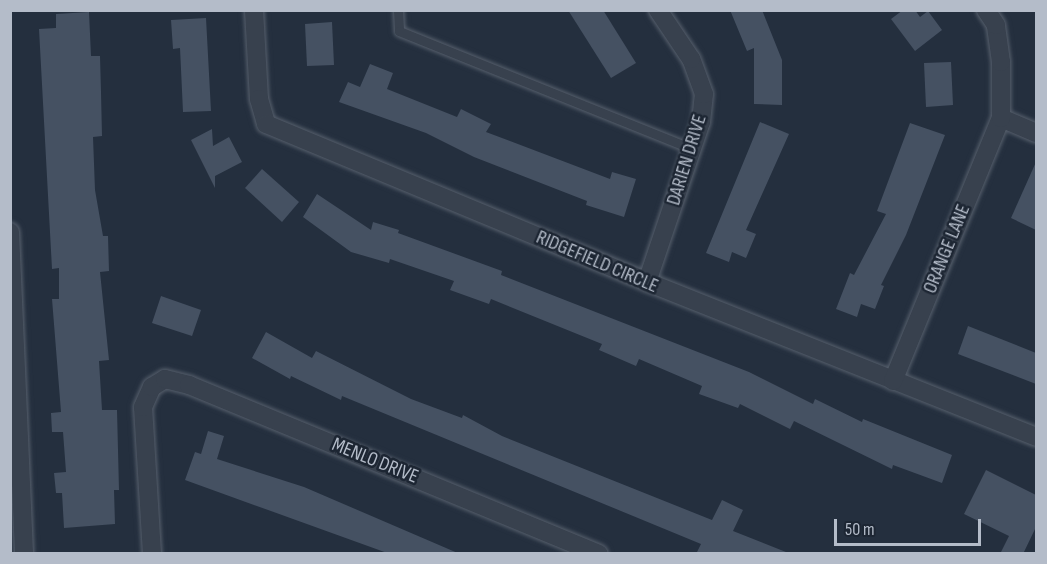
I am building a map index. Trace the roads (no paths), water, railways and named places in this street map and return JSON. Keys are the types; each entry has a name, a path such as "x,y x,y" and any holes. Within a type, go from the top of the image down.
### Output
{"street":[{"name":"RIDGEFIELD CIRCLE","path":"254,10 259,99 266,124 647,282 1036,437"},
{"name":"DARIEN DRIVE","path":"647,282 693,149 701,122 704,94 691,59 658,10"},
{"path":"986,10 996,25 1001,62 1001,118 1036,133"},
{"name":"ORANGE LANE","path":"892,381 1001,118"},
{"path":"10,232 24,554"},
{"name":"MENLO DRIVE","path":"152,554 143,407 152,387 165,379 189,385 599,554"}],"lane":[{"path":"398,10 399,31 693,149"}]}
